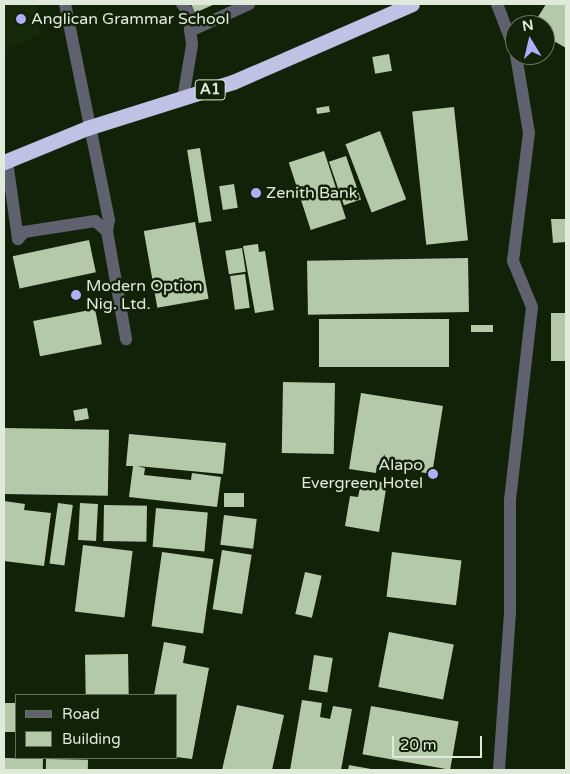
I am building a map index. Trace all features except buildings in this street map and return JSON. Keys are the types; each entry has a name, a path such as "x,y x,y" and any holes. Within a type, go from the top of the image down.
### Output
{"highway":[{"name":"A1","path":"6,162 87,128 183,99 322,46 412,4"}],"street":[{"path":"65,4 87,128 109,220 107,231 126,339"},
{"path":"182,4 190,31 183,99"},
{"path":"190,31 249,4"},
{"path":"497,4 505,25"},
{"path":"499,770 510,614 510,500 532,308 513,262 529,133 518,65"},
{"path":"6,162 18,239 24,232 95,221 107,231"}],"shaded area":[{"name":"Anglican Grammar School","path":"4,4 37,4 40,34 4,51"}],"place":[{"name":"Anglican Grammar School","path":"21,19"},
{"name":"Zenith Bank","path":"256,193"},
{"name":"Modern Option Nig. Ltd.","path":"76,295"},
{"name":"Alapo Evergreen Hotel","path":"433,474"}]}
